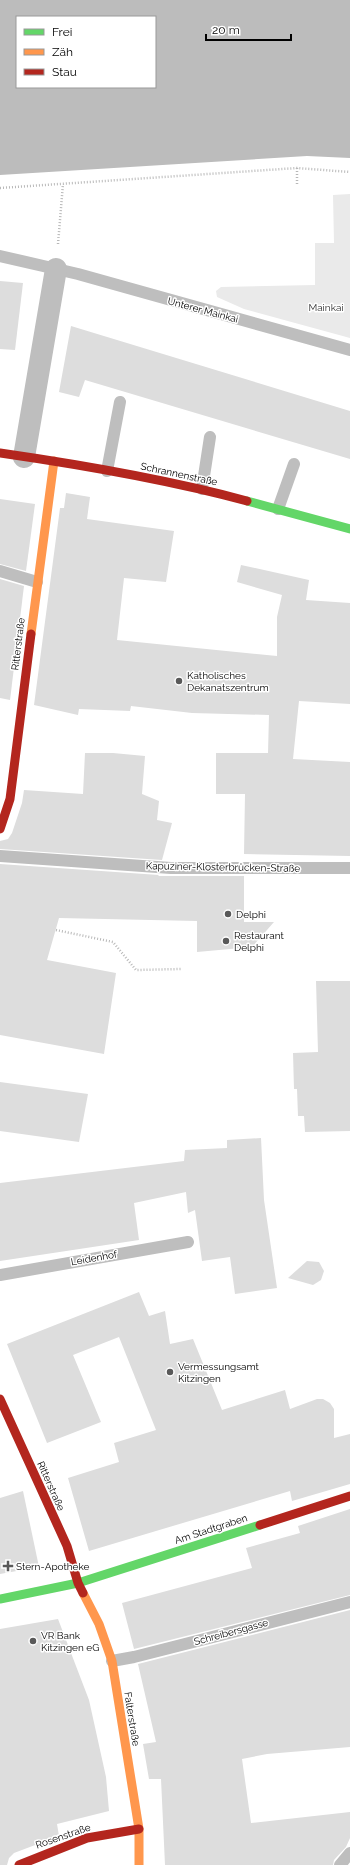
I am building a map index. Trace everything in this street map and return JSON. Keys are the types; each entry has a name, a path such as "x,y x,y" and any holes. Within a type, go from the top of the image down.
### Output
{"street":[{"path":"24,457 56,269"},
{"name":"Schrannenstraße","path":"0,454 54,461 202,489 350,529"},
{"name":"Ritterstraße","path":"0,829 10,799 37,582 54,461"},
{"name":"Ritterstraße","path":"0,1399 67,1546 78,1583"},
{"name":"Am Stadtgraben","path":"0,1599 78,1583 350,1496"},
{"name":"Falterstraße","path":"78,1583 99,1624 112,1661 139,1829 139,1865"},
{"name":"Rosenstraße","path":"19,1865 87,1838 139,1829"}],"lane":[{"name":"Unterer Mainkai","path":"0,256 56,269 350,350"},
{"path":"107,471 120,402"},
{"path":"202,489 210,437"},
{"path":"278,509 294,464"},
{"path":"0,571 37,582"},
{"name":"Kapuziner-Klosterbrücken-Straße","path":"0,856 171,868 350,868"},
{"name":"Leidenhof","path":"0,1275 188,1242"},
{"name":"Schreibersgasse","path":"112,1661 134,1657 350,1602"},
{"path":"340,1865 350,1853"}],"path":[{"path":"0,188 297,168 350,172"},
{"path":"297,168 297,184"},
{"path":"56,269 63,184"},
{"path":"56,930 113,942 136,970 181,969"}],"green space":[{"name":"Mainkai","path":"350,194 350,338 244,309 217,297 216,291 221,287 315,285 315,243 334,243 333,195"}],"shaded area":[{"path":"0,0 350,0 350,158 307,156 0,175"}],"building":[{"path":"0,281 23,283 15,350 0,349"},
{"path":"71,326 350,411 350,459 85,380 79,397 59,392"},
{"path":"66,493 90,497 87,519 174,531 166,582 124,578 117,640 277,656 277,617 282,595 237,582 241,565 309,580 306,600 350,603 350,704 299,701 293,759 350,762 350,856 244,854 245,794 216,794 216,753 268,753 269,715 192,713 131,706 130,711 79,709 78,715 34,705 60,508 64,508"},
{"path":"0,499 35,504 26,571 0,564"},
{"path":"0,579 24,586 10,700 0,698"},
{"path":"85,753 113,753 145,756 142,794 159,801 157,820 172,823 162,860 0,849 0,841 8,839 12,833 22,803 24,790 83,794"},
{"path":"0,864 159,875 158,876 244,876 244,922 274,922 252,947 197,952 197,921 59,918 47,960 116,973 104,1054 0,1035"},
{"path":"316,981 350,981 350,1131 305,1132 304,1116 298,1116 297,1089 294,1089 293,1053 318,1052"},
{"path":"0,1082 88,1094 79,1142 0,1131"},
{"path":"261,1138 264,1200 277,1288 235,1294 230,1257 202,1261 195,1210 188,1213 186,1192 134,1203 139,1240 0,1261 0,1183 184,1161 185,1150 227,1148 227,1140"},
{"path":"307,1261 319,1262 324,1271 321,1280 313,1285 288,1278"},
{"path":"139,1292 149,1316 165,1311 170,1344 193,1339 222,1410 285,1390 290,1409 317,1399 323,1399 330,1403 334,1409 334,1438 350,1434 350,1484 292,1501 290,1491 89,1551 68,1478 119,1462 114,1443 156,1430 119,1337 73,1355 101,1422 47,1443 7,1344"},
{"path":"23,1491 39,1567 0,1574 0,1498"},
{"path":"350,1509 350,1595 134,1649 122,1603 252,1568 246,1548 300,1533 298,1526"},
{"path":"350,1610 350,1747 267,1754 242,1759 251,1823 350,1812 350,1838 346,1847 334,1860 333,1865 165,1865 161,1779 149,1779 143,1744 156,1742 138,1664"},
{"path":"58,1619 89,1700 106,1777 109,1811 57,1824 59,1836 14,1853 9,1858 7,1865 0,1865 0,1629"}],"traffic: fast":[{"path":"247,501 350,529"},
{"path":"0,1599 78,1583 260,1525"}],"traffic: slow":[{"path":"31,634 54,461"},
{"path":"83,1593 99,1624 112,1661 139,1829 139,1865"}],"traffic: jam":[{"path":"0,453 124,473 247,501"},
{"path":"0,829 10,799 31,634"},
{"path":"0,1399 67,1546 78,1583 83,1593"},
{"path":"260,1525 350,1496"},
{"path":"19,1865 87,1838 139,1829"}],"place":[{"name":"Katholisches Dekanatszentrum","path":"179,681"},
{"name":"Delphi","path":"228,914"},
{"name":"Restaurant Delphi","path":"226,941"},
{"name":"Vermessungsamt Kitzingen","path":"170,1372"},
{"name":"Stern-Apotheke","path":"8,1566"},
{"name":"VR Bank Kitzingen eG","path":"33,1641"}]}
